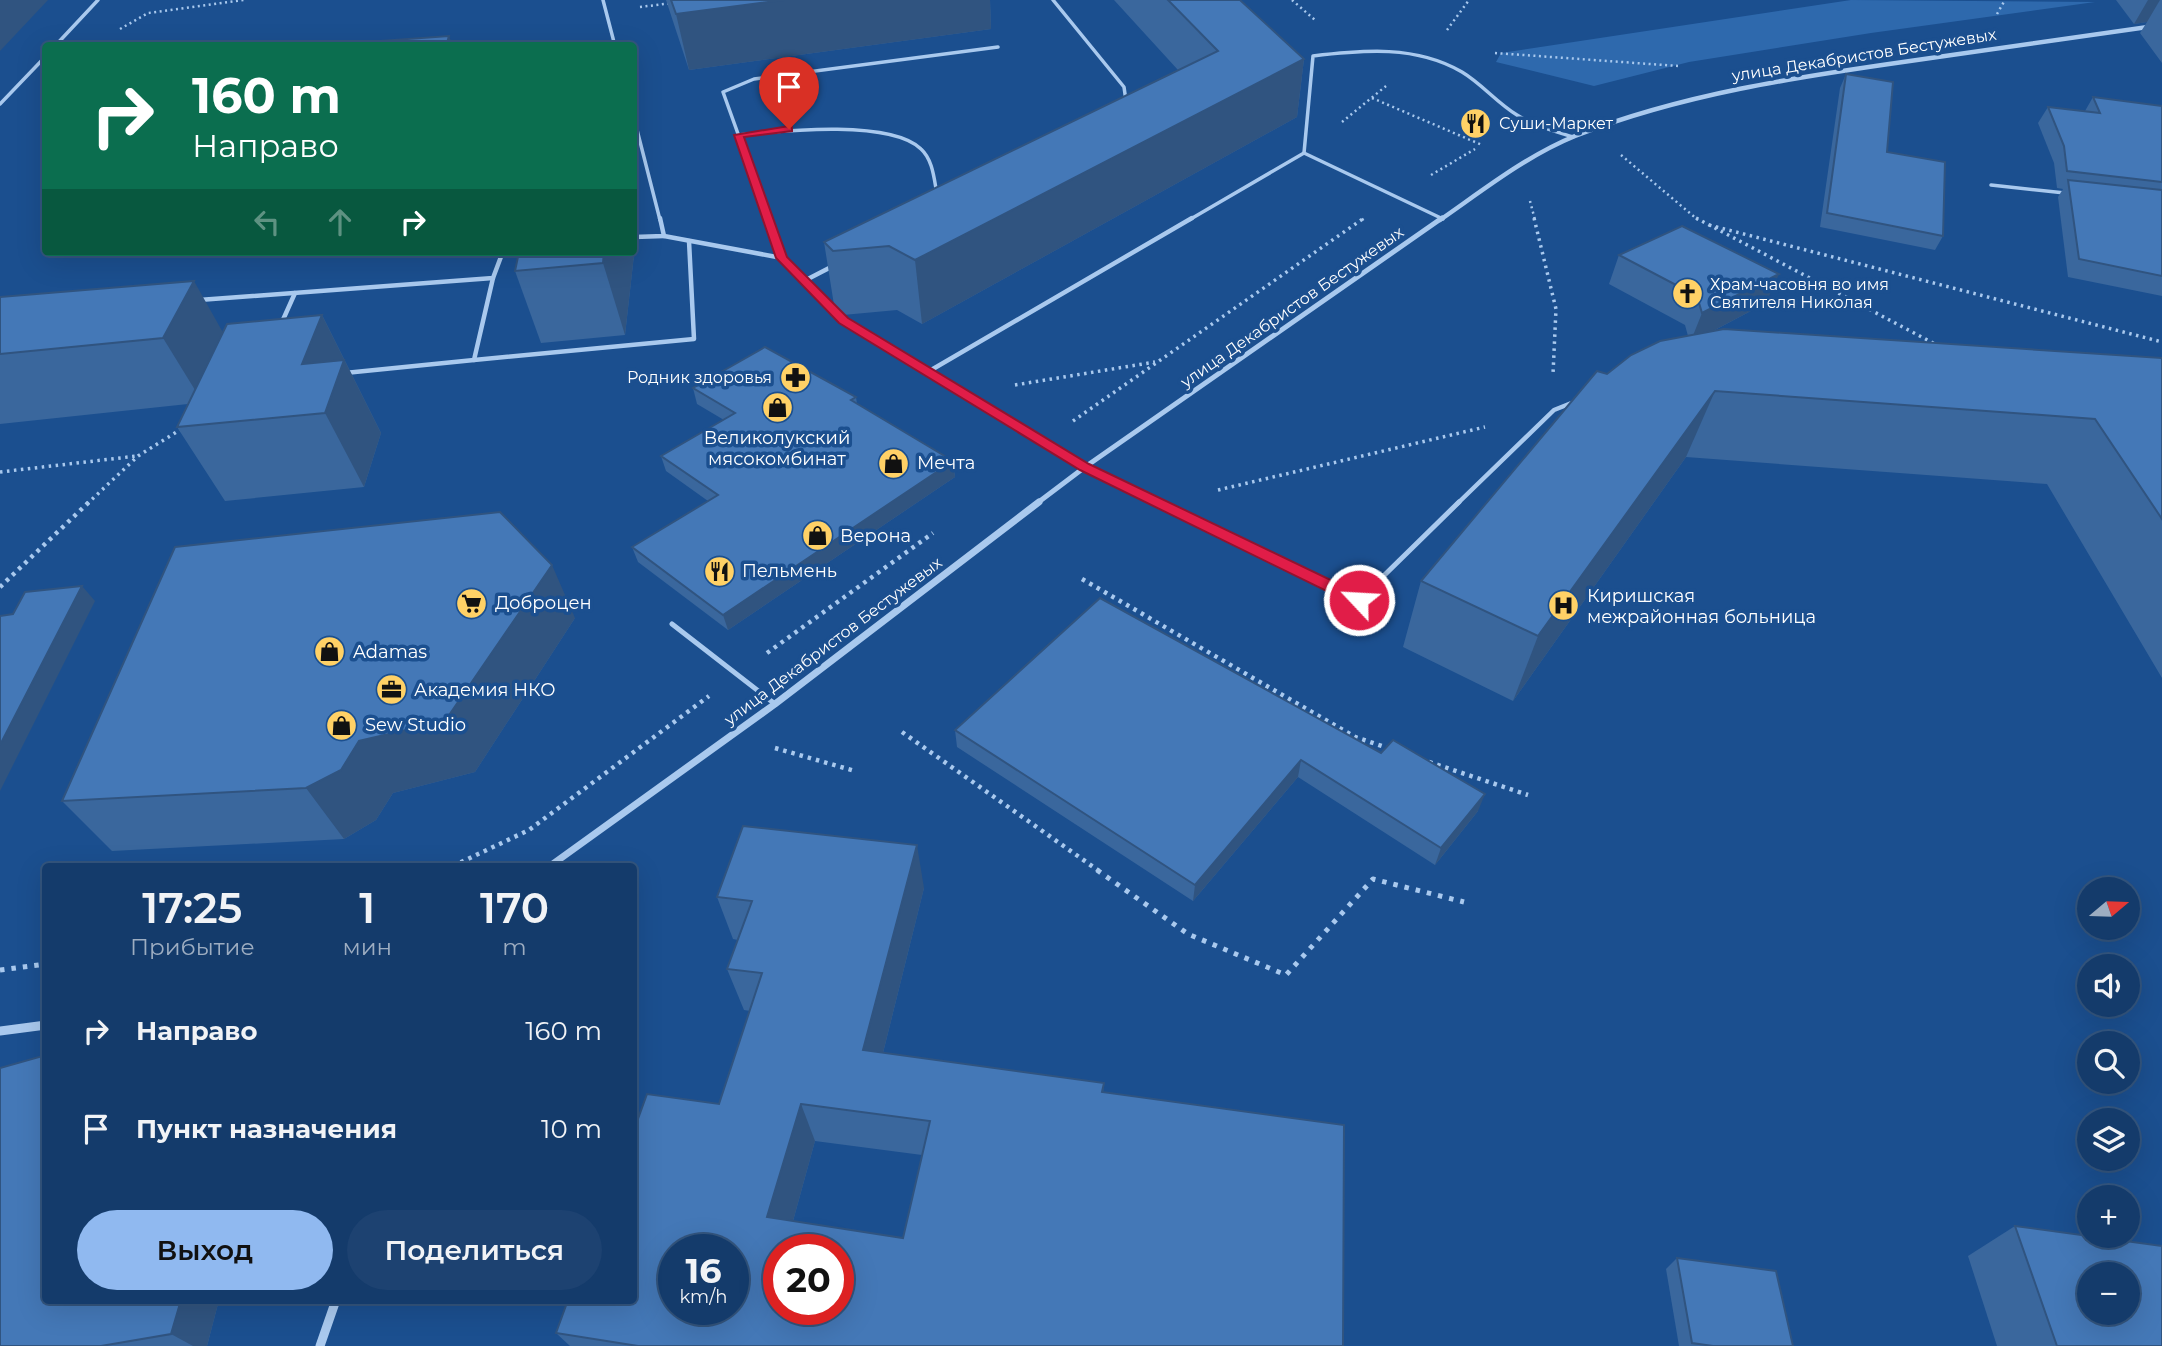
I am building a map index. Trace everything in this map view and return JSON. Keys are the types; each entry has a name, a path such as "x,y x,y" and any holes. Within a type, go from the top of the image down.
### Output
{"street":[{"name":"улица Декабристов Бестужевых","path":"554,863 775,704 1085,467 1512,170 1573,137 1731,89 1802,76 2162,25"},
{"path":"0,1031 42,1025"},
{"path":"320,1346 335,1304"}],"lane":[{"path":"59,42 98,0"},
{"path":"603,0 614,42"},
{"path":"1053,0 1124,87 1126,101"},
{"path":"998,47 754,79 723,92 782,258 843,321 926,373 1085,467 1158,505 1359,600 1554,410 1576,401"},
{"path":"1304,153 1313,56 1388,50 1424,55 1461,71 1527,121 1573,137"},
{"path":"0,104 42,60"},
{"path":"739,135 789,129 848,130 898,138 918,146 931,163 938,201"},
{"path":"637,130 664,236"},
{"path":"1304,153 1443,219"},
{"path":"926,373 1304,153"},
{"path":"1992,185 2070,194"},
{"path":"637,237 664,236 782,258"},
{"path":"337,374 694,339 689,241"},
{"path":"474,360 493,278 501,256"},
{"path":"804,281 840,263"},
{"path":"187,301 493,278"},
{"path":"280,326 295,293"},
{"path":"672,624 775,704"}],"path":[{"path":"111,33 148,13 244,0"},
{"path":"606,11 682,2"},
{"path":"1488,52 1685,66"},
{"path":"1304,153 1424,55"},
{"path":"1372,98 1482,145"},
{"path":"1591,132 1701,223 1942,348"},
{"path":"1527,189 1556,309 1554,410"},
{"path":"1701,223 2162,342"},
{"path":"961,394 1160,361"},
{"path":"0,587 138,456 185,426"},
{"path":"1158,505 1488,426"},
{"path":"0,472 138,456"},
{"path":"1082,579 1354,737 1404,754"},
{"path":"902,732 1188,934 1286,975 1373,879 1464,902"},
{"path":"773,748 855,771"},
{"path":"1416,758 1528,795"},
{"path":"0,970 42,965"}],"shaded area":[{"path":"1851,0 2095,2 1689,62 1594,86 1496,62 1501,53"}],"building":[{"path":"671,0 784,0 676,14"},
{"path":"1168,0 1240,0 1304,59 915,260 889,246 833,251 824,242 1218,51"},
{"path":"449,36 447,42 366,42"},
{"path":"1846,74 1893,82 1887,152 1945,162 1943,236 1827,213"},
{"path":"2093,97 2162,106 2162,182 2067,171 2064,146 2048,107 2100,113"},
{"path":"2068,180 2162,190 2162,276 2079,259"},
{"path":"1682,226 1779,274 1702,313 1697,296 1619,255"},
{"path":"518,256 604,256 603,263 515,271"},
{"path":"194,281 163,338 0,354 0,297"},
{"path":"322,315 302,364 344,360 325,413 177,427 227,324"},
{"path":"1724,329 2162,358 2162,519 2095,419 1715,391 1538,636 1421,581 1597,371 1607,374 1631,355 1660,341"},
{"path":"765,347 856,397 851,400 953,461 723,615 632,547 718,495 661,456 735,413 693,388"},
{"path":"500,512 552,565 445,721 359,741 341,770 306,788 62,801 175,547"},
{"path":"82,586 0,745 0,616 13,614 25,592"},
{"path":"1100,598 1381,753 1393,740 1485,794 1441,848 1301,760 1195,885 955,730"},
{"path":"743,826 917,845 863,1050 1104,1083 1102,1092 1344,1125 1343,1346 638,1346 556,1333 567,1304 637,1304 637,1122 647,1094 719,1104 762,973 727,969 752,901 717,897","holes":["801,1104 930,1121 903,1238 767,1217"]},
{"path":"42,1056 42,1304 180,1304 171,1334 101,1346 0,1346 0,1068"},
{"path":"2015,1226 2077,1234 2077,1248 2140,1248 2140,1243 2162,1246 2162,1346 2057,1346"},
{"path":"1677,1258 1776,1271 1793,1346 1713,1346 1692,1343"}],"place":[{"name":"Суши-Маркет","path":"1476,123"},
{"name":"Храм-часовня во имя Святителя Николая","path":"1687,293"},
{"name":"Родник здоровья","path":"795,377"},
{"name":"Великолукский мясокомбинат","path":"777,408"},
{"name":"Мечта","path":"894,463"},
{"name":"Верона","path":"817,536"},
{"name":"Пельмень","path":"719,571"},
{"name":"Доброцен","path":"472,603"},
{"name":"Киришская межрайонная больница","path":"1564,606"},
{"name":"Adamas","path":"330,652"},
{"name":"Академия НКО","path":"391,690"},
{"name":"Sew Studio","path":"342,725"}],"route":[{"path":"789,129 739,135 782,258 843,321 1109,480 1359,600"}]}
